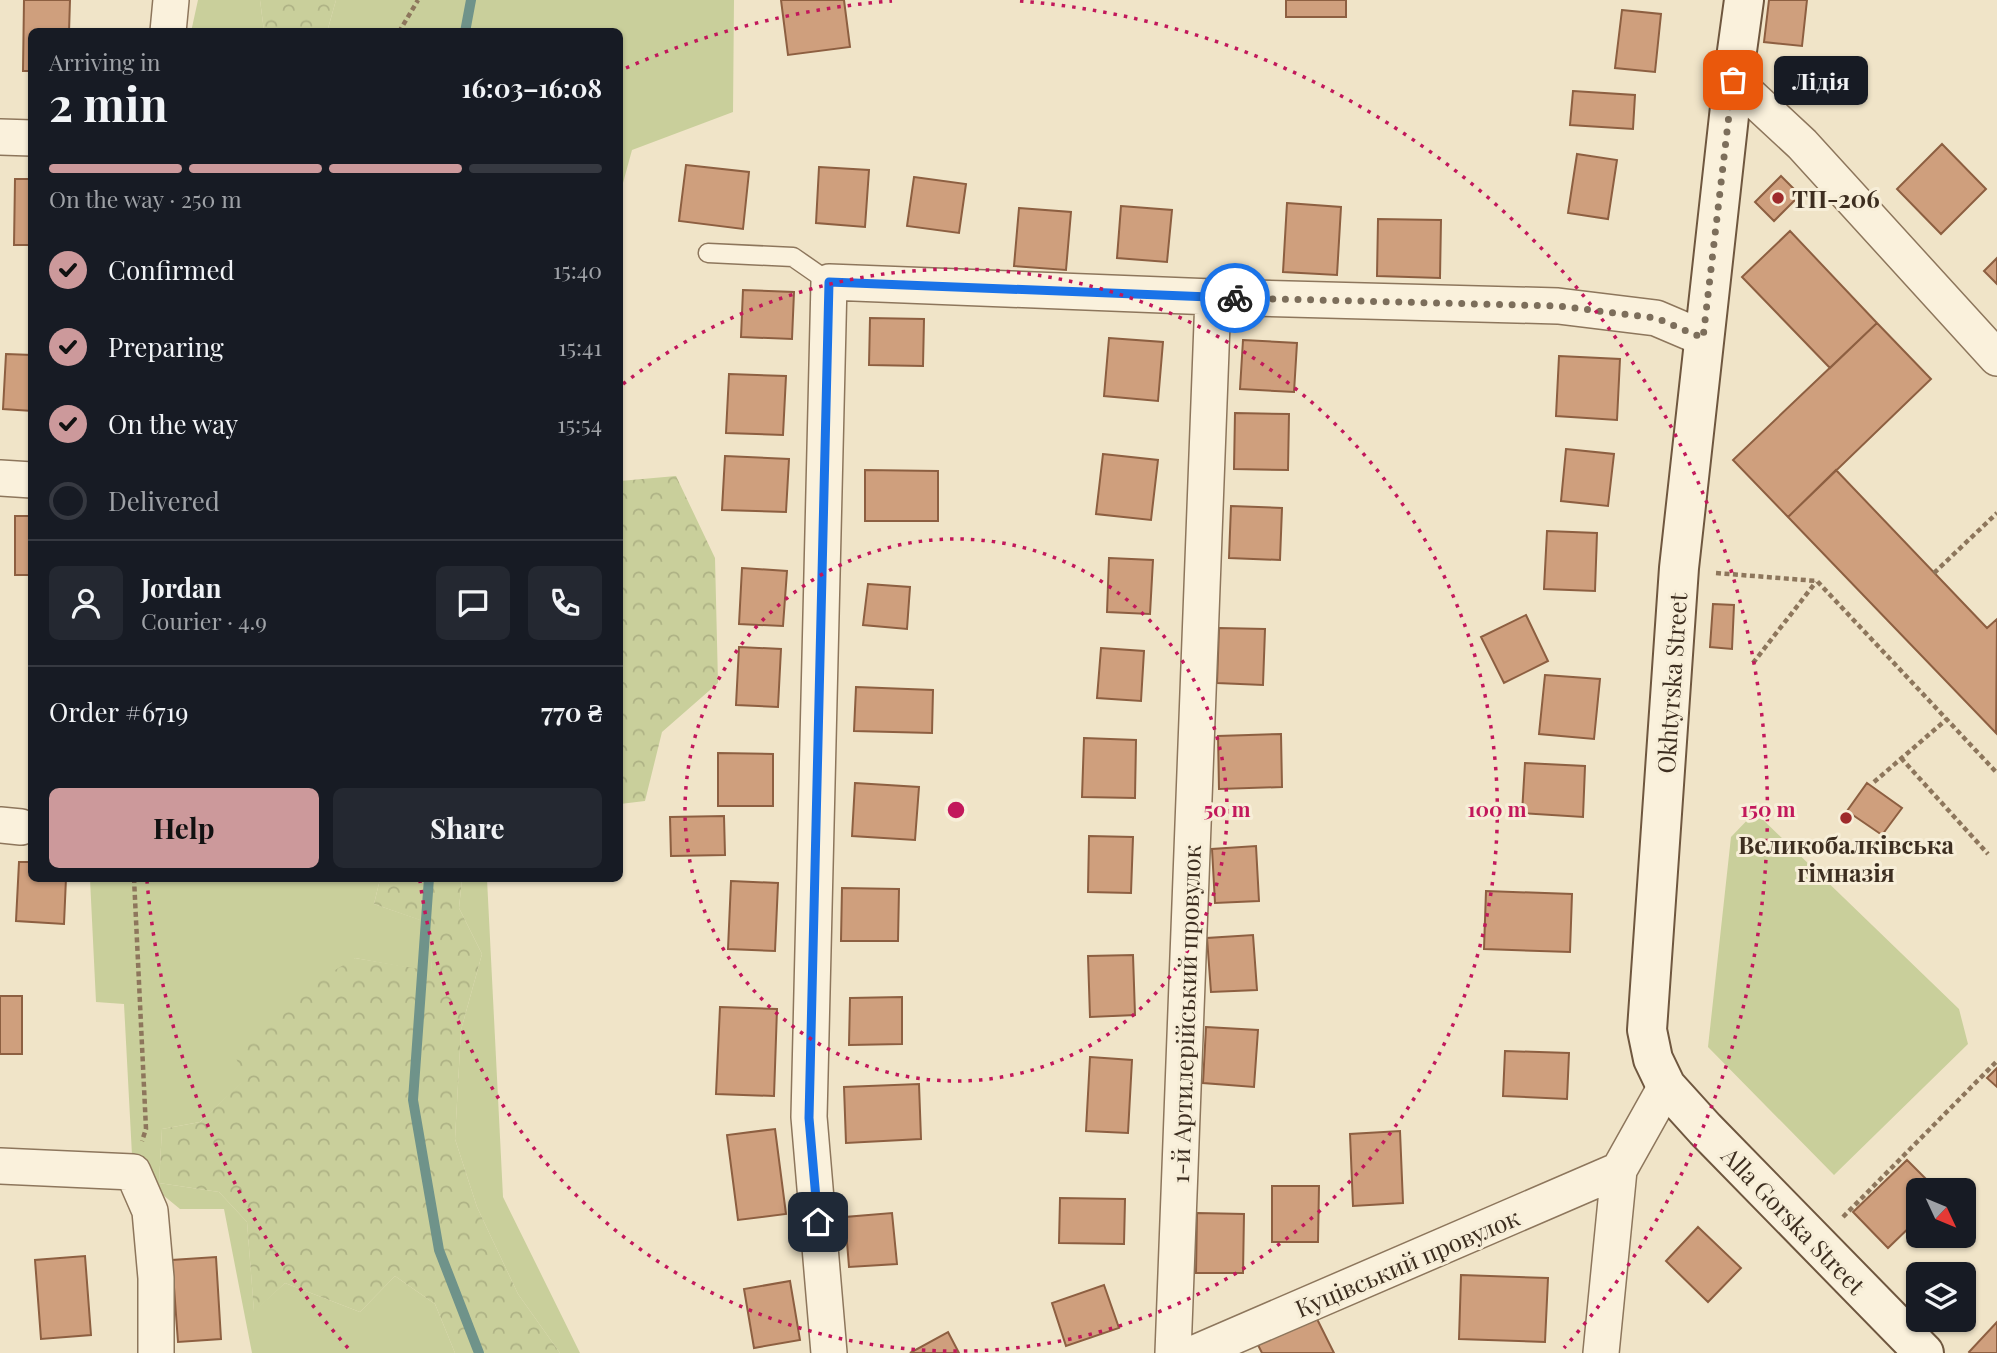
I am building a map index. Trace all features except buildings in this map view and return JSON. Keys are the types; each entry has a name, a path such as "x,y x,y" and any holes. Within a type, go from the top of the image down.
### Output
{"street":[{"path":"168,28 171,0"},
{"name":"Okhtyrska Street","path":"1666,1086 1653,1059 1647,1030 1679,568 1703,338 1744,0"},
{"path":"1733,80 1802,144 1997,358"},
{"path":"0,137 28,138"},
{"path":"829,1353 809,1118 829,282 1213,297 1558,306 1656,318 1703,338"},
{"name":"1-й Артилерійський провулок","path":"1172,1353 1213,297"},
{"path":"0,478 28,480"},
{"path":"1601,1353 1619,1170 1666,1086"},
{"name":"Alla Gorska Street","path":"1666,1086 1924,1353"},
{"path":"0,1166 133,1172 150,1211 156,1278 156,1353"},
{"name":"Куцівський провулок","path":"1195,1353 1619,1170"}],"lane":[{"path":"708,253 793,257 829,282"}],"path":[{"path":"401,28 418,0"},
{"path":"1934,573 1997,513"},
{"path":"1716,573 1817,581 1997,773"},
{"path":"1753,663 1817,581"},
{"path":"1874,782 1947,719"},
{"path":"1901,758 1988,854"},
{"path":"133,1172 146,1129 134,882"},
{"path":"1839,1221 1997,1061"}],"green space":[{"path":"198,0 260,0 264,28 192,28"},
{"path":"260,0 336,0 328,28 264,28"},
{"path":"336,0 734,0 733,112 632,150 623,183 623,28 328,28"},
{"path":"676,476 715,558 718,683 662,732 645,801 623,804 623,481"},
{"path":"1755,812 1959,1009 1968,1044 1834,1175 1708,1047 1731,837"},
{"path":"90,882 379,882 374,904 435,925 431,972 355,958 246,1079 200,1122 162,1129 159,1183 219,1192 247,1222 254,1311 285,1283 360,1312 395,1276 435,1304 455,1353 252,1353 224,1209 180,1209 152,1186 132,1155 124,1004 96,1002"},
{"path":"379,882 462,882 459,908 482,954 461,1030 455,1139 477,1207 518,1294 560,1353 455,1353 435,1304 395,1276 360,1312 285,1283 254,1312 247,1222 219,1192 159,1183 162,1129 200,1122 245,1079 235,1056 277,1005 355,958 431,971 434,925 374,904"},
{"path":"462,882 487,882 503,1197 580,1353 560,1353 518,1294 477,1207 455,1139 461,1030 482,954 459,908"}],"waterway":[{"path":"466,28 471,0"},
{"path":"429,882 413,1100 439,1250 479,1353"}],"way so far":[{"path":"1235,298 1558,306 1656,318 1703,338 1733,80"}],"place":[{"name":"Лідія","path":"1733,80"},
{"name":"ТП-206","path":"1778,198"},
{"name":"Великобалківська гімназія","path":"1846,818"}],"route":[{"path":"818,1222 809,1118 829,282 1235,298"}]}
